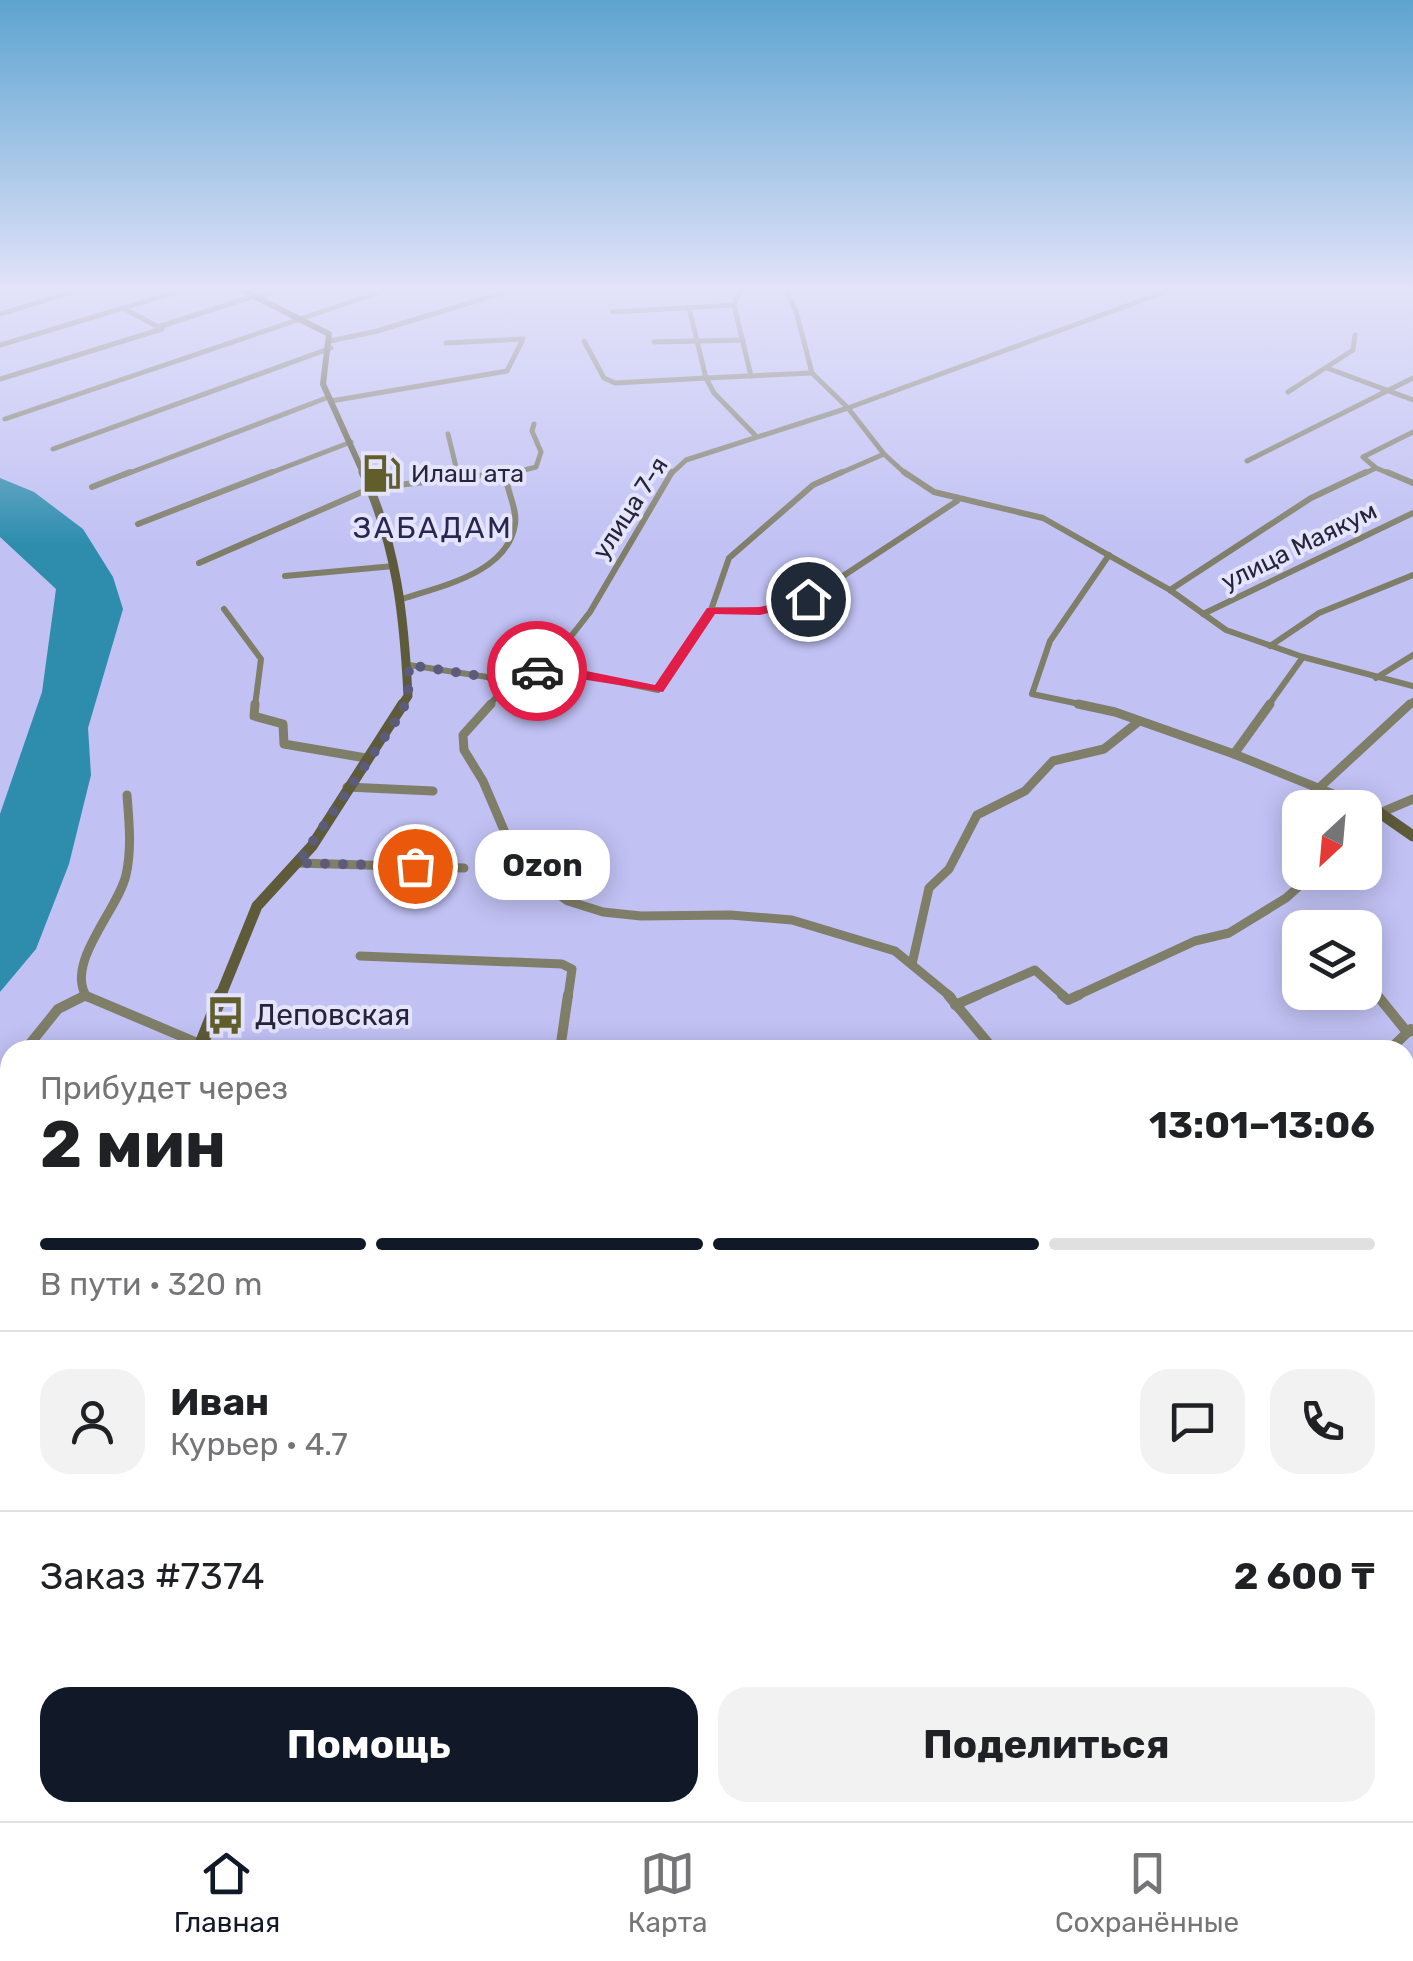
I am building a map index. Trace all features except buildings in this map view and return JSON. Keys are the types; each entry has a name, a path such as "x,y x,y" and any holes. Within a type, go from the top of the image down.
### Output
{"street":[{"path":"5,418 129,375"},
{"path":"53,449 250,375"},
{"path":"203,1040 257,906 298,863 406,704 409,665 402,599 380,507 330,399 323,375"},
{"path":"92,486 330,399 483,375"},
{"path":"602,375 615,383 772,375"},
{"path":"705,375 714,393 755,435"},
{"path":"814,375 913,481 957,501 1043,518 1170,590 1226,630 1303,657 1413,686"},
{"name":"улица 7-я","path":"547,667 590,612 673,470 686,460 938,375"},
{"path":"1288,392 1316,375"},
{"path":"1346,375 1413,400"},
{"path":"1247,461 1270,446 1413,378"},
{"path":"199,563 371,488 536,467 541,458 540,445 532,431 534,424"},
{"path":"1413,432 1363,457 1376,468 1413,484"},
{"path":"448,434 459,478"},
{"path":"138,524 351,442"},
{"path":"409,665 502,682 547,667 658,690 711,610 730,558 742,544 814,484 884,454"},
{"path":"1170,590 1311,498 1376,468"},
{"path":"402,599 463,576 502,553 516,524 504,473"},
{"path":"711,610 760,611 808,599 957,501"},
{"name":"улица Маякум","path":"1203,614 1413,513"},
{"path":"1109,555 1050,641 1032,694 1115,712 1324,790"},
{"path":"285,576 394,566"},
{"path":"1270,646 1283,633 1318,614 1413,575"},
{"path":"224,609 261,659 254,716 283,724 284,744 366,758"},
{"path":"1376,678 1413,655"},
{"path":"1234,754 1303,657"},
{"path":"502,682 502,692 464,734 463,752 485,784 503,832 536,880 552,894 589,910 624,917 696,914 797,921 903,955 987,1040"},
{"path":"1319,788 1413,701"},
{"path":"912,964 928,888 948,869 977,816 1026,791 1053,761 1104,749 1138,722"},
{"path":"346,788 432,792"},
{"path":"84,996 80,970 124,886 128,796"},
{"path":"1382,813 1413,799"},
{"path":"1382,815 1413,836"},
{"path":"298,863 464,868"},
{"path":"955,1006 1035,970 1068,1000 1195,941 1228,933 1295,890"},
{"path":"360,956 562,964 572,968 561,1040"},
{"path":"84,996 184,1040"},
{"path":"33,1040 58,1009 84,996"},
{"path":"1382,998 1411,1030"}],"water":[{"path":"0,478 34,492 83,529 113,577 123,609 88,728 91,775 69,864 36,949 0,992 0,814 42,692 56,589 0,537"}],"way so far":[{"path":"415,866 298,863 366,758 402,712 408,696 409,665 500,679 537,671"}],"place":[{"name":"Илаш ата","path":"381,473"},
{"name":"Ozon","path":"415,866"},
{"name":"Деповская","path":"225,1015"}],"district":[{"name":"ЗАБАДАМ","path":"433,528"}],"route":[{"path":"537,671 547,667 658,690 711,610 760,611 785,608 808,599"}]}
